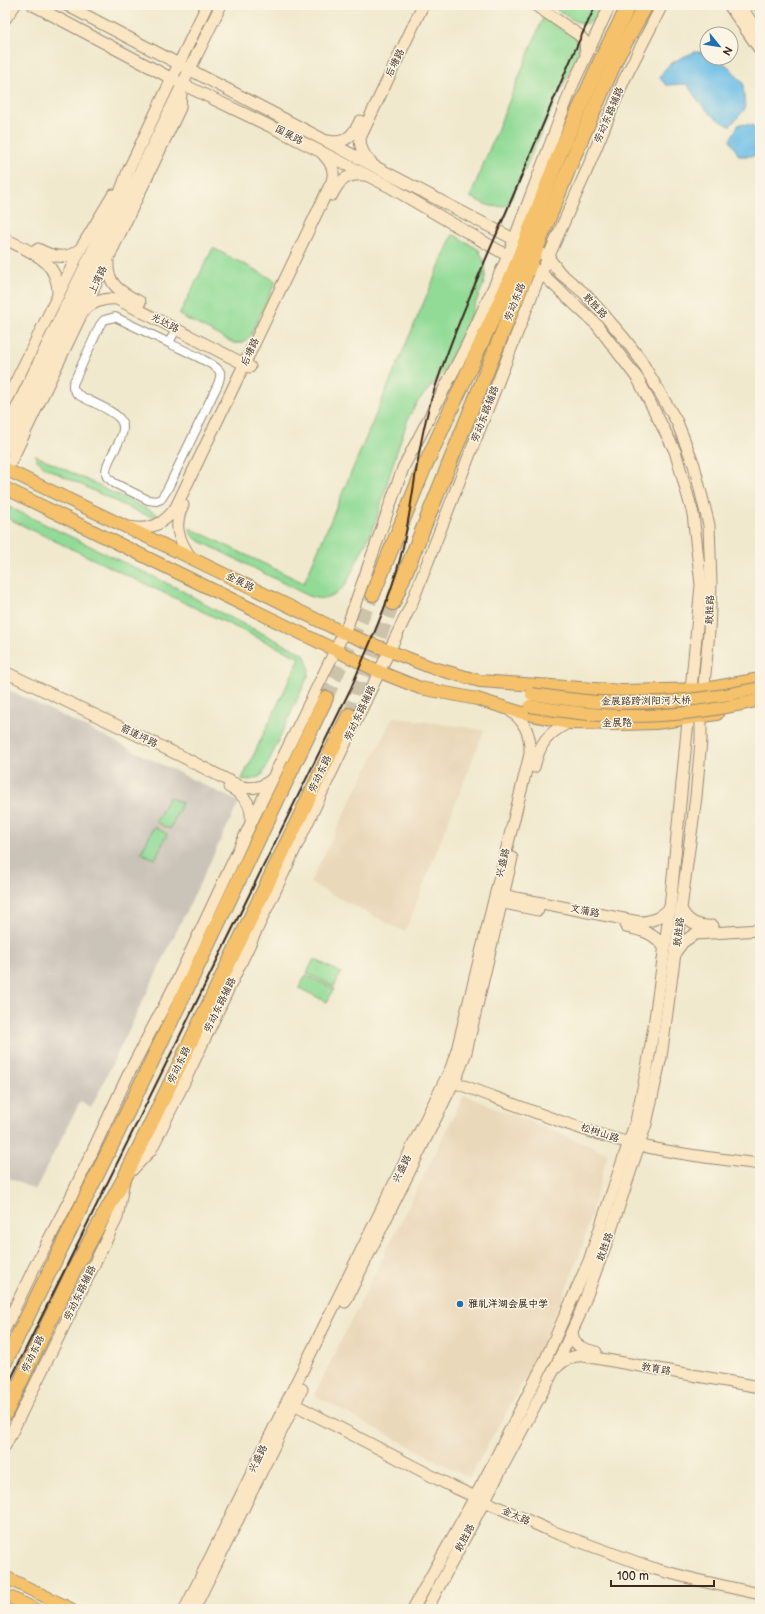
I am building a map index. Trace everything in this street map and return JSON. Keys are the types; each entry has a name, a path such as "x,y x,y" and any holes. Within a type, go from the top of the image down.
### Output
{"highway":[{"name":"劳动东路","path":"531,248 560,152 601,60 629,5"},
{"name":"劳动东路","path":"373,594 424,468 524,264 573,158 617,57 646,5"},
{"name":"劳动东路","path":"393,603 524,264"},
{"path":"5,1362 115,1138 326,698"},
{"name":"劳动东路","path":"5,1414 73,1272 125,1177 349,715"}],"main road":[{"path":"5,19 15,5"},
{"name":"国展路","path":"32,5 182,84 368,176 524,264"},
{"name":"国展路","path":"66,5 531,248"},
{"name":"上湾路","path":"5,450 32,386 118,198 128,171 207,5"},
{"name":"上湾路","path":"5,432 32,386 221,5"},
{"name":"后塘路","path":"323,139 338,142 348,138 355,131 416,5"},
{"name":"后塘路","path":"372,164 364,156 360,144 360,138 423,5"},
{"path":"535,5 579,35 586,45 586,56"},
{"path":"541,5 581,31 591,31 600,26"},
{"name":"劳动东路辅路","path":"531,248 570,91 610,5"},
{"name":"劳动东路辅路","path":"5,1446 117,1218 125,1177 151,1150 390,652 411,605 524,264 531,248 624,80 662,5"},
{"path":"729,5 760,50"},
{"path":"740,5 760,35"},
{"name":"上湾路","path":"6,471 180,108 182,84"},
{"name":"后塘路","path":"191,558 179,535 177,520 179,513 332,181 334,175 331,164 318,150"},
{"name":"上湾路","path":"5,404 81,248 96,221 128,171"},
{"name":"后塘路","path":"128,527 139,528 158,524 163,522 172,512 338,184 349,176 368,176"},
{"path":"5,232 56,257 70,255 81,248"},
{"path":"5,239 42,258 48,264 55,277 58,288 58,297"},
{"name":"敢胜路","path":"427,1609 544,1363 586,1268 635,1141 646,1124 661,1057 682,909 696,797 701,717 705,688 712,583 709,525 694,466 677,422 640,359 624,338 584,293 531,248"},
{"name":"光达路","path":"109,257 108,268 110,278 113,284 121,291 248,362"},
{"name":"劳动东路辅路","path":"5,1328 72,1195 130,1073 176,983 272,779 344,633 403,468 466,347 524,264"},
{"name":"敢胜路","path":"413,1609 481,1497 555,1368 572,1331 610,1233 635,1141 636,1121 654,1026 670,908 701,585 693,514 675,451 638,379 597,325 524,264"},
{"name":"光达路","path":"82,314 96,302 103,299 117,299 176,329 248,362"},
{"name":"金展路","path":"6,471 128,527 344,633 430,667 480,681 531,700"},
{"name":"金展路","path":"5,488 335,651 380,672 420,688 477,699 568,723 649,723 701,717 760,706"},
{"name":"箭道坪路","path":"5,672 181,756 240,786 246,788 261,786 272,779"},
{"name":"箭道坪路","path":"5,679 237,791 248,803 251,810 251,823"},
{"name":"金展路","path":"480,681 622,691 705,688 760,679"},
{"name":"金展路跨浏阳河大桥","path":"531,700 648,703 697,700 760,688"},
{"name":"金展路","path":"477,699 531,700"},
{"name":"金展路跨浏阳河大桥","path":"531,700 573,712 619,716 695,712 760,700"},
{"name":"兴盛路","path":"499,898 530,754 529,736 526,729 517,715 507,708"},
{"name":"兴盛路","path":"185,1609 292,1400 451,1077 537,754 547,736 555,729 568,723"},
{"name":"文蒲路","path":"499,898 639,922 648,922 656,919 670,908"},
{"name":"文蒲路","path":"499,898 644,931 655,937 664,947"},
{"path":"682,909 686,918 691,922 705,927 760,924"},
{"path":"676,951 683,942 695,934 760,930"},
{"name":"松树山路","path":"451,1077 668,1151 760,1164"},
{"path":"72,1195 115,1138"},
{"name":"松树山路","path":"635,1141 760,1158"},
{"name":"教育路","path":"572,1331 575,1342 582,1349 760,1381"},
{"name":"教育路","path":"555,1368 565,1360 577,1356 584,1356 760,1387"},
{"name":"兴盛路","path":"194,1609 292,1400"},
{"name":"金太路","path":"292,1400 481,1497 551,1531 655,1569 760,1594"},
{"name":"金太路","path":"481,1497 552,1526 649,1561 760,1588"},
{"path":"5,1577 71,1609"},
{"path":"5,1595 34,1609"}],"street":[{"path":"115,316 169,343 212,365 219,370 220,374 218,384 167,490 161,499 152,501 114,483 106,477 105,470 122,433 123,424 114,414 77,394 73,388 73,384 100,325 104,320 110,317 115,316"},
{"path":"169,343 176,329"}],"shaded area":[{"path":"5,688 239,802 91,1108 80,1102 35,1190 5,1176"},
{"path":"393,717 484,730 405,932 310,883"},
{"name":"雅礼洋湖会展中学","path":"464,1095 608,1153 580,1254 539,1354 469,1478 314,1395"}],"green space":[{"path":"550,5 602,5 598,14 592,21 583,23 571,19"},
{"path":"749,5 760,5 760,20"},
{"path":"543,18 577,39 579,46 578,53 511,199 507,205 497,207 488,205 470,197"},
{"path":"453,234 479,250 484,261 486,272 484,283 462,335 442,374 418,401 409,416 376,521 346,584 330,597 315,598 196,539 191,534 190,528 304,583"},
{"path":"213,248 276,281 251,335 242,342 234,343 179,315"},
{"path":"35,455 159,515 153,517 140,513 46,468 37,460"},
{"path":"5,505 179,589 217,611 304,654 309,668 308,676 263,774 253,779 242,779 300,658 5,517"},
{"path":"169,797 182,803 170,829 156,822"},
{"path":"154,827 167,834 155,859 141,853"},
{"path":"314,959 341,973 334,987 307,973"},
{"path":"306,975 334,989 327,1002 299,988"}],"water":[{"path":"695,52 699,52 699,66 728,66 743,83 745,109 730,126 715,118 705,108 687,84 666,85 660,78 666,68 679,59"},
{"path":"739,124 753,125 758,138 754,156 739,156 730,140"}],"tunnel":[{"path":"326,698 373,594"},
{"path":"349,715 393,603"}],"railway":[{"path":"5,1391 351,688 380,619 393,583 407,528 419,453 427,415 441,371 470,295 563,77 596,5"}],"place":[{"name":"雅礼洋湖会展中学","path":"460,1304"}]}
